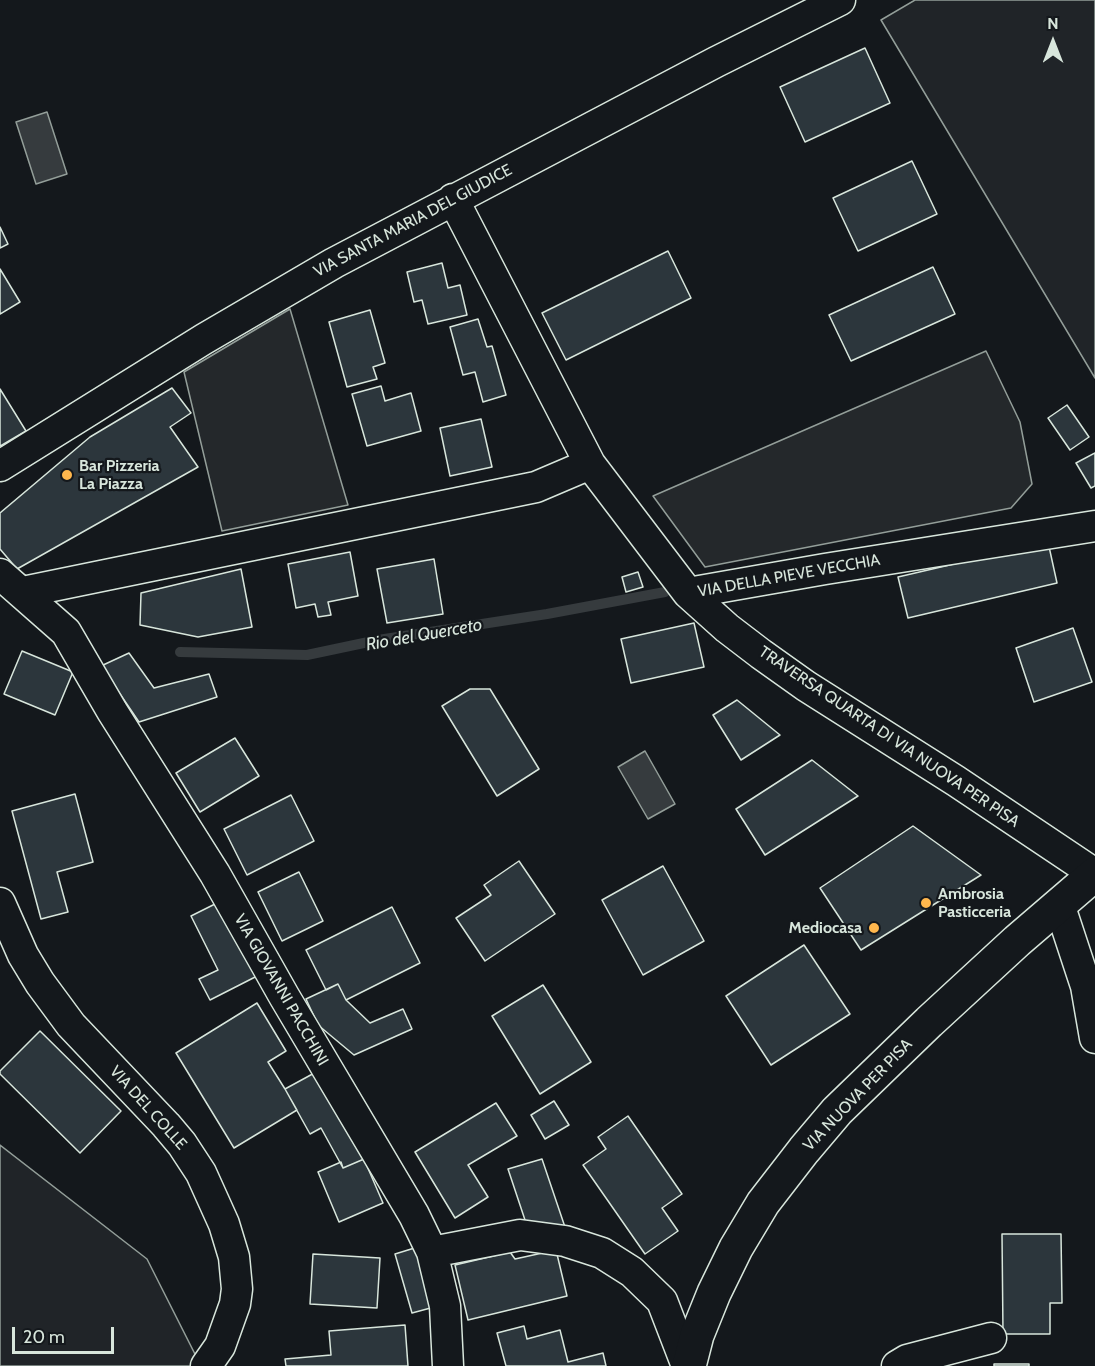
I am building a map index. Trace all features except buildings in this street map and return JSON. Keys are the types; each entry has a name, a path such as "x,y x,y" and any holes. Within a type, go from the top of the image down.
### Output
{"main road":[{"name":"VIA NUOVA PER PISA","path":"688,1366 697,1335 735,1248 763,1203 804,1150 837,1111 929,1022 1095,874"}],"street":[{"name":"VIA SANTA MARIA DEL GIUDICE","path":"0,466 204,339 334,262 716,62 840,0"},
{"name":"VIA DELLA PIEVE VECCHIA","path":"453,199 590,464 688,593 1095,526"},
{"path":"23,592 536,487 590,464"},
{"name":"VIA GIOVANNI PACCHINI","path":"0,573 66,632 112,711 215,874 284,996 414,1215 432,1252 444,1306 448,1366"},
{"name":"TRAVERSA QUARTA DI VIA NUOVA PER PISA","path":"688,593 727,628 806,686 956,781 1095,874"},
{"name":"VIA DEL COLLE","path":"0,903 23,955 40,983 72,1025 182,1144 201,1173 224,1224 234,1257 237,1283 235,1304 220,1346 206,1366"},
{"path":"1059,904 1086,986 1095,1038"},
{"path":"432,1252 520,1235 565,1241 602,1253 632,1272 662,1301 688,1366"},
{"path":"897,1366 907,1360 991,1338"}],"shaded area":[{"path":"915,0 1095,0 1095,378 881,20"},
{"path":"47,112 67,174 36,184 16,122"},
{"path":"290,309 348,505 222,531 184,372"},
{"path":"986,351 1020,422 1032,484 1011,508 705,567 653,496"},
{"path":"645,751 675,804 648,819 618,767"},
{"path":"0,1145 147,1259 201,1366 0,1366"}],"waterway":[{"name":"Rio del Querceto","path":"180,652 307,655 378,640 547,614 665,592"}],"place":[{"name":"Bar Pizzeria La Piazza","path":"67,475"},
{"name":"Ambrosia Pasticceria","path":"926,903"},
{"name":"Mediocasa","path":"874,928"}]}
